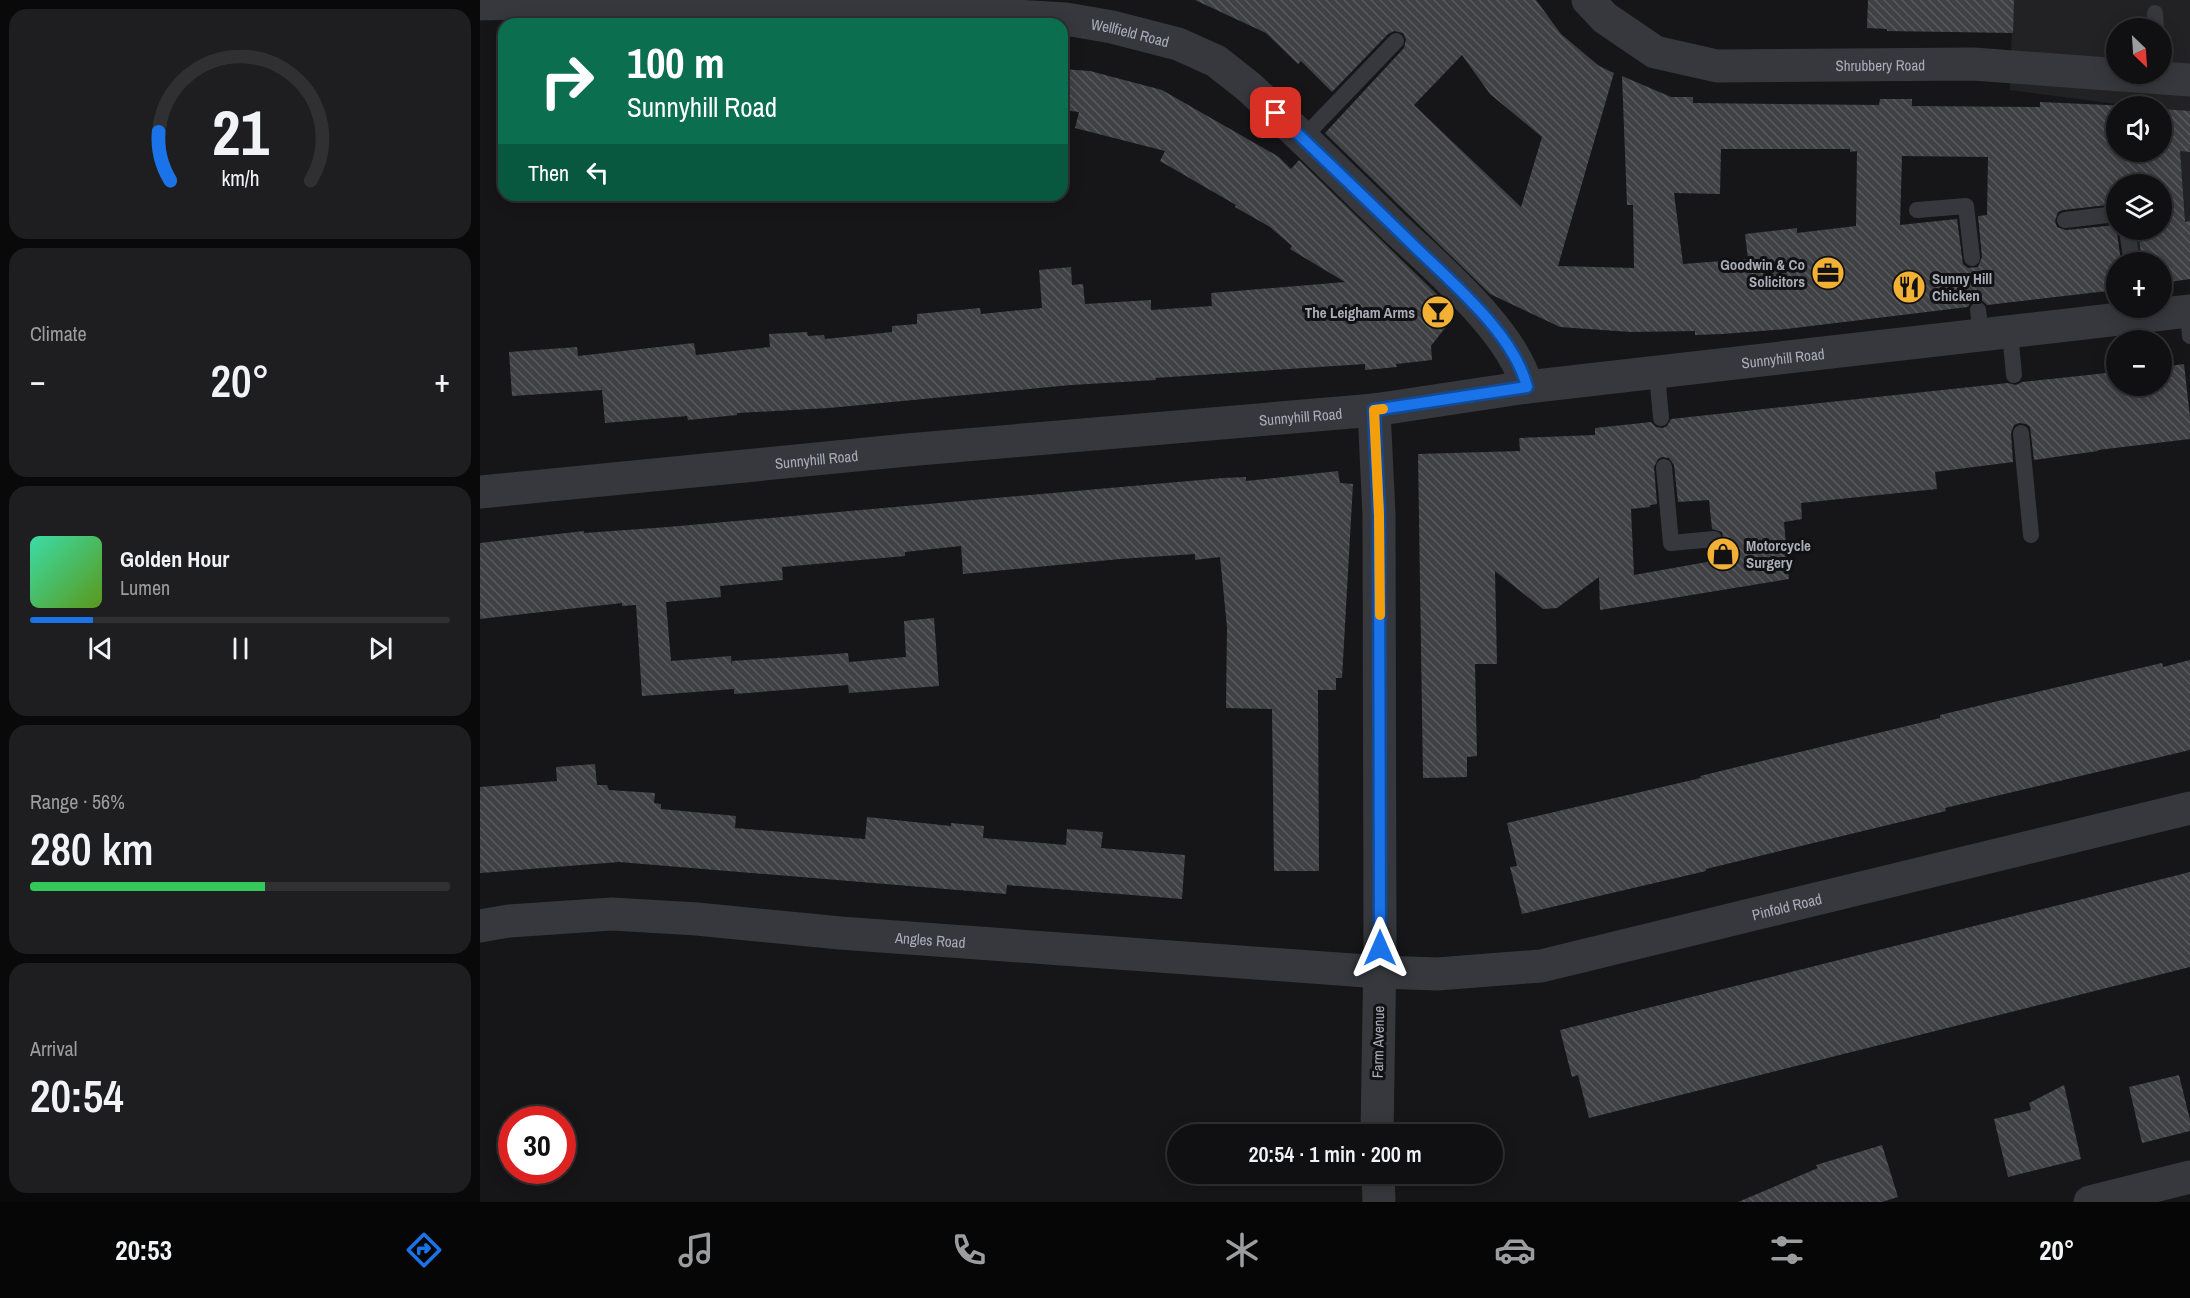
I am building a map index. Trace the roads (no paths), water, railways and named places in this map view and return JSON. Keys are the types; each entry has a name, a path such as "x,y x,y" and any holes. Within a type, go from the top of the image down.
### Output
{"street":[{"name":"Shrubbery Road","path":"1588,0 1605,18 1655,51 1717,66 1973,64 2106,73"},
{"name":"Wellfield Road","path":"480,4 559,2 912,10 1049,18"},
{"name":"Wellfield Road","path":"1068,19 1112,27 1178,44 1216,61 1249,87 1454,285 1502,336 1524,371 1527,387"},
{"name":"Sunnyhill Road","path":"480,492 907,450 1374,410 1527,387 1657,373 1990,326 2106,315"},
{"name":"Sunnyhill Road","path":"2172,317 2189,320"},
{"name":"Farm Avenue","path":"1374,410 1379,515 1380,972 1377,1124"},
{"name":"Pinfold Road","path":"1380,972 1437,974 1541,966 2190,808"},
{"name":"Angles Road","path":"480,926 510,921 612,914 1380,972"},
{"path":"1378,1184 1379,1202"},
{"path":"2090,1202 2164,1191"}],"lane":[{"path":"1303,138 1396,41"},
{"path":"1917,210 1966,206 1972,258"},
{"path":"2065,220 2106,215"},
{"path":"1990,326 2014,375"},
{"path":"1657,373 1660,418"},
{"path":"2021,433 2031,535"},
{"path":"1664,467 1671,543 1714,538"}],"place":[{"name":"Goodwin & Co Solicitors","path":"1828,273"},
{"name":"Sunny Hill Chicken","path":"1909,287"},
{"name":"The Leigham Arms","path":"1438,312"},
{"name":"Motorcycle Surgery","path":"1723,554"}]}
